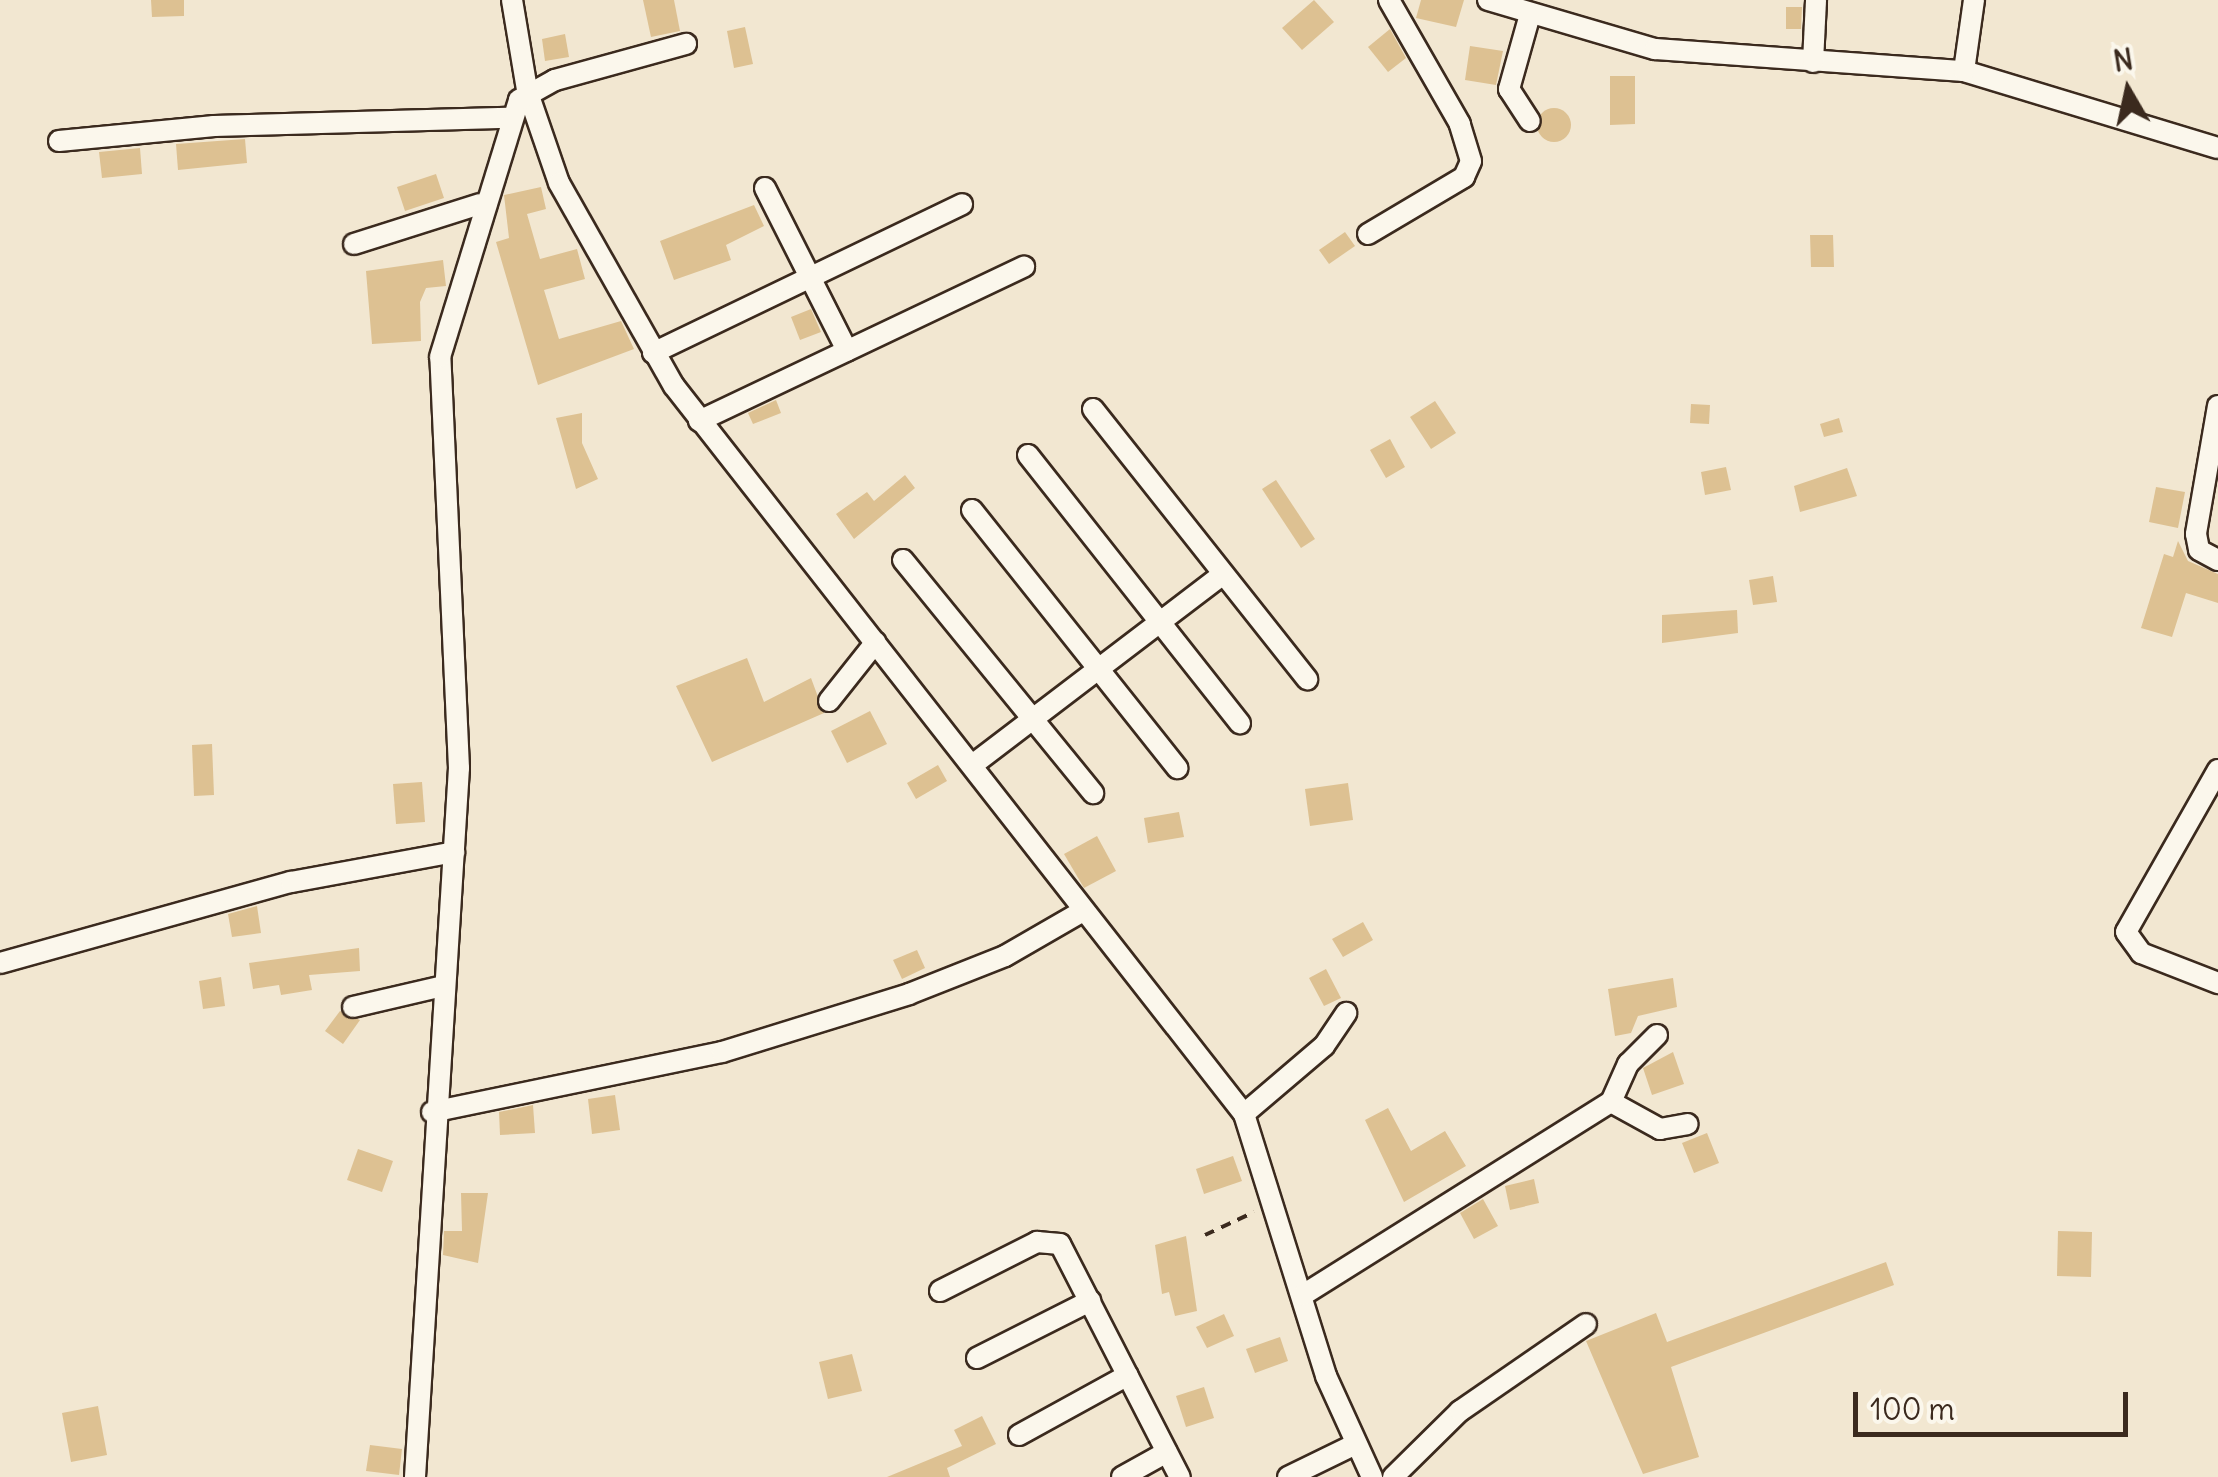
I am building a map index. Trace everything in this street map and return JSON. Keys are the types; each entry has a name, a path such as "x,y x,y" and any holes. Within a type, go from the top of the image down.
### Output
{"street":[{"path":"512,0 526,90 559,184 653,353 699,421 976,762 1083,911 1244,1114 1354,1445 1372,1477"},
{"path":"1368,234 1464,177 1471,161 1460,124 1389,0"},
{"path":"1488,0 1529,18 1655,49 1964,71 2218,148"},
{"path":"1814,62 1816,0"},
{"path":"1964,71 1974,0"},
{"path":"1529,18 1509,88 1530,120"},
{"path":"415,1477 432,1112 454,852 461,664 438,383 480,204 508,118 526,90 686,44"},
{"path":"59,141 214,126 508,118"},
{"path":"766,188 847,350"},
{"path":"354,244 480,204"},
{"path":"653,353 962,204"},
{"path":"699,421 1024,267"},
{"path":"2218,406 2196,534 2199,550 2218,560"},
{"path":"1093,409 1307,678"},
{"path":"1028,455 1240,722"},
{"path":"972,510 1177,768"},
{"path":"902,560 1093,793"},
{"path":"976,762 1224,574"},
{"path":"829,701 876,642"},
{"path":"2218,770 2126,932 2140,953 2218,982"},
{"path":"0,963 291,882 454,852"},
{"path":"432,1112 722,1052 989,962 1083,911"},
{"path":"354,1007 443,986"},
{"path":"1244,1114 1324,1046 1346,1013"},
{"path":"1303,1295 1612,1102 1628,1064 1657,1035"},
{"path":"1612,1102 1660,1129 1688,1124"},
{"path":"940,1291 1044,1240 1060,1244 1180,1477"},
{"path":"977,1358 1090,1301"},
{"path":"1392,1477 1460,1411 1586,1324"},
{"path":"1019,1435 1128,1375"},
{"path":"1288,1477 1354,1445"},
{"path":"1122,1477 1168,1452"}],"path":[{"path":"1206,1235 1278,1207"}],"building":[{"path":"151,0 184,0 184,16 152,17"},
{"path":"643,0 674,0 680,31 651,37"},
{"path":"1314,0 1334,22 1302,50 1282,28"},
{"path":"1421,0 1464,0 1456,27 1416,18"},
{"path":"1786,7 1802,7 1801,29 1786,29"},
{"path":"745,27 753,64 734,68 727,31"},
{"path":"1390,29 1406,58 1388,72 1368,47"},
{"path":"565,34 569,57 545,61 542,39"},
{"path":"1470,46 1503,51 1496,85 1465,80"},
{"path":"1610,76 1635,76 1635,124 1610,125"},
{"path":"1554,108 1566,113 1571,125 1566,137 1554,142 1542,137 1537,125 1542,113"},
{"path":"245,139 247,163 178,170 176,144"},
{"path":"140,148 142,174 102,178 99,152"},
{"path":"436,174 444,198 405,211 397,187"},
{"path":"541,187 546,209 527,214 540,259 577,249 585,279 544,290 559,339 621,321 634,349 538,385 496,242 509,238 504,195"},
{"path":"754,205 764,226 726,245 731,260 674,280 660,241"},
{"path":"1345,232 1355,246 1329,264 1319,250"},
{"path":"1810,235 1833,235 1834,267 1811,267"},
{"path":"443,260 446,286 426,288 420,302 421,341 372,344 366,271"},
{"path":"811,309 821,332 800,340 791,317"},
{"path":"776,400 781,413 753,424 748,413"},
{"path":"1435,401 1456,433 1431,449 1410,417"},
{"path":"1691,404 1710,405 1709,424 1690,423"},
{"path":"582,413 582,443 598,479 576,489 556,418"},
{"path":"1839,418 1843,432 1824,437 1820,424"},
{"path":"1390,439 1405,467 1386,478 1370,450"},
{"path":"1726,467 1731,490 1705,495 1701,472"},
{"path":"1847,468 1857,496 1800,512 1794,486"},
{"path":"905,475 915,488 854,539 836,514 867,492 874,501"},
{"path":"1276,480 1315,539 1301,548 1262,489"},
{"path":"2156,487 2185,492 2178,528 2149,522"},
{"path":"2178,541 2188,561 2218,574 2218,603 2186,593 2172,637 2141,628 2164,554 2173,557"},
{"path":"1773,576 1777,602 1753,605 1749,580"},
{"path":"1737,610 1738,633 1662,643 1662,615"},
{"path":"747,658 764,702 811,678 824,713 712,762 676,686"},
{"path":"870,711 887,744 847,763 831,731"},
{"path":"212,744 214,795 194,796 192,745"},
{"path":"938,765 947,781 916,799 907,783"},
{"path":"422,782 425,822 396,824 393,784"},
{"path":"1348,783 1353,820 1310,826 1305,789"},
{"path":"1179,812 1184,837 1148,843 1144,818"},
{"path":"1097,836 1116,871 1084,888 1064,854"},
{"path":"257,906 261,933 232,937 228,914"},
{"path":"1363,922 1373,940 1343,957 1332,939"},
{"path":"359,948 360,971 309,975 312,990 281,995 279,985 253,989 249,963"},
{"path":"917,950 925,968 902,979 893,960"},
{"path":"1326,969 1341,998 1324,1006 1309,978"},
{"path":"221,977 225,1006 203,1009 199,981"},
{"path":"1673,978 1677,1007 1638,1016 1631,1033 1615,1036 1608,989"},
{"path":"340,1011 360,1020 343,1044 325,1031"},
{"path":"1673,1052 1684,1084 1652,1095 1643,1068"},
{"path":"615,1095 620,1130 592,1134 588,1099"},
{"path":"533,1105 535,1133 500,1135 499,1112"},
{"path":"1388,1108 1411,1151 1445,1131 1466,1166 1404,1202 1365,1120"},
{"path":"1707,1133 1719,1163 1694,1173 1682,1143"},
{"path":"358,1149 393,1161 382,1192 347,1180"},
{"path":"1233,1156 1242,1181 1204,1194 1196,1169"},
{"path":"1534,1179 1539,1203 1510,1210 1505,1186"},
{"path":"461,1193 488,1193 478,1263 443,1255 444,1231 462,1231"},
{"path":"1483,1199 1498,1226 1474,1239 1460,1213"},
{"path":"2058,1231 2092,1232 2091,1277 2057,1276"},
{"path":"1186,1236 1197,1311 1175,1316 1169,1292 1162,1294 1155,1245"},
{"path":"1886,1262 1894,1285 1671,1367 1699,1457 1643,1474 1586,1341 1656,1313 1667,1342"},
{"path":"1224,1314 1234,1336 1207,1348 1196,1327"},
{"path":"1280,1337 1288,1361 1255,1373 1246,1349"},
{"path":"852,1354 862,1391 828,1399 819,1362"},
{"path":"1204,1387 1214,1418 1186,1427 1176,1396"},
{"path":"98,1406 107,1455 71,1462 62,1413"},
{"path":"982,1416 996,1444 947,1468 950,1477 887,1477 962,1446 954,1430"},
{"path":"370,1445 402,1449 399,1475 366,1471"}]}
